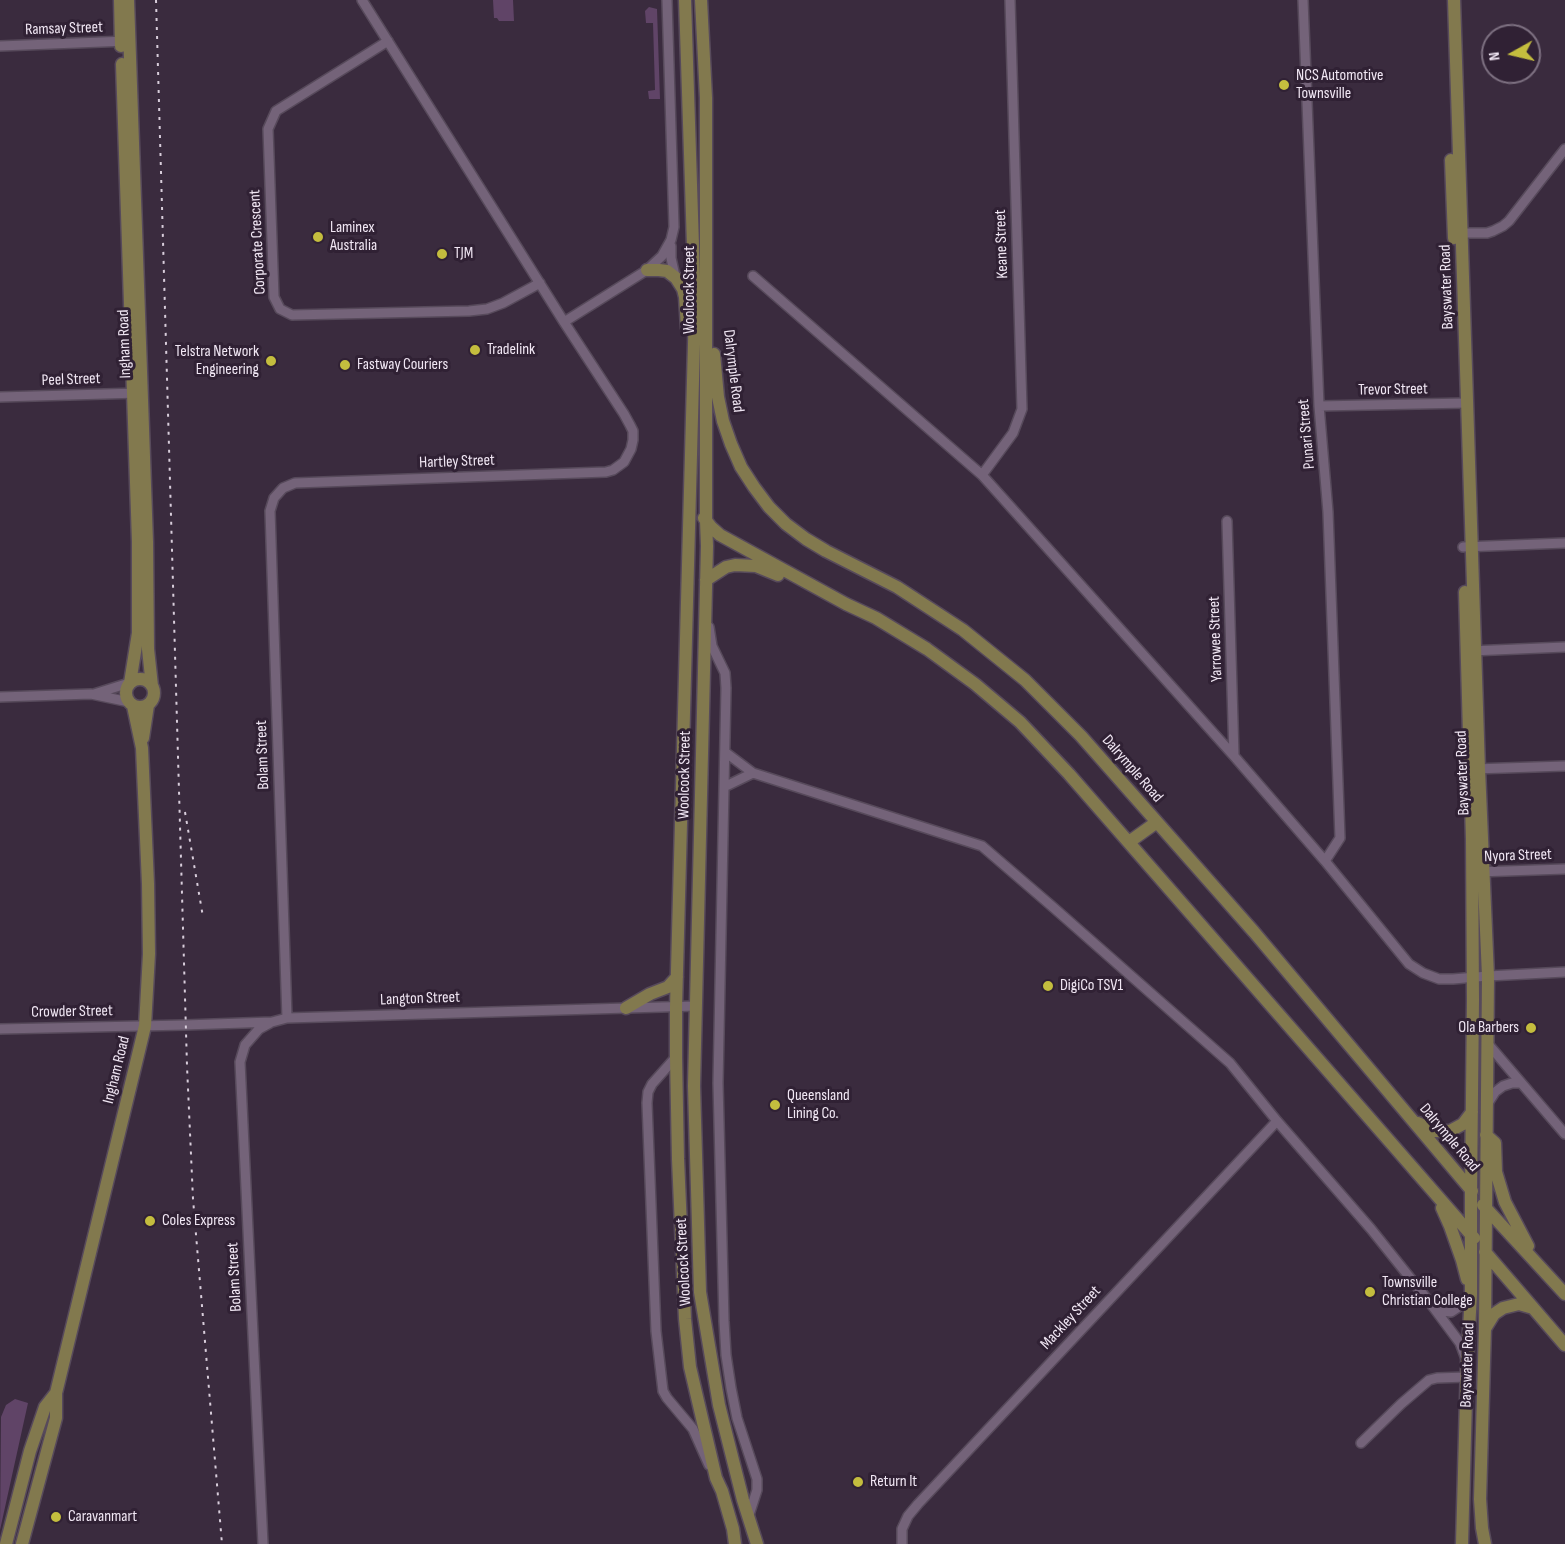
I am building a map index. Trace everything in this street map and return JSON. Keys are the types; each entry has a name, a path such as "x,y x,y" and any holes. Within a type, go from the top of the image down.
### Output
{"main road":[{"name":"Ingham Road","path":"120,0 125,42 138,393 147,542 148,649 152,686"},
{"name":"Ingham Road","path":"125,42 128,0"},
{"name":"Woolcock Street","path":"685,0 695,307 676,1007 678,1159 685,1320 693,1379 716,1478 730,1520 735,1544"},
{"name":"Woolcock Street","path":"701,0 706,98 707,546 694,1086 700,1292 719,1405 748,1518 757,1544"},
{"name":"Bayswater Road","path":"1446,0 1458,233"},
{"name":"Bayswater Road","path":"1454,0 1458,233 1478,872 1488,976 1485,1328 1480,1499 1485,1544"},
{"path":"647,270 667,271 675,276 683,289 693,386"},
{"name":"Dalrymple Road","path":"707,287 718,397 723,421 730,444 741,466 769,507 806,539 897,587 963,630 1025,680 1081,736 1254,932 1485,1207 1565,1294"},
{"name":"Ingham Road","path":"130,683 138,633 138,393"},
{"path":"690,491 698,496 702,495 706,488"},
{"path":"690,491 706,520 720,535 846,604"},
{"path":"706,580 729,566 756,566 846,604 876,618 927,649 975,684 1020,722 1129,842 1565,1345"},
{"path":"140,679 152,686 153,696 148,705 138,707 131,704 125,693 130,683 140,679"},
{"name":"Ingham Road","path":"131,704 142,748"},
{"name":"Ingham Road","path":"22,1544 56,1418 56,1393 145,1026 149,954 142,748 148,705"},
{"path":"1129,842 1157,822"},
{"name":"Bayswater Road","path":"1462,1544 1471,1295 1473,977 1478,872"},
{"path":"626,1008 668,987 678,977"},
{"path":"1414,1122 1434,1131 1450,1131 1463,1124 1472,1111"},
{"path":"1486,1135 1495,1143 1497,1172 1505,1202 1539,1265"},
{"path":"1435,1194 1459,1213 1472,1219 1482,1215 1485,1207"},
{"path":"1435,1194 1450,1226 1471,1295"},
{"path":"1485,1328 1494,1314 1507,1306 1519,1304 1534,1309"},
{"name":"Ingham Road","path":"6,1544 30,1451 45,1407 56,1393"}],"street":[{"path":"363,0 564,322 647,270 662,256 671,240"},
{"path":"667,0 674,227 671,258 675,276"},
{"name":"Keane Street","path":"982,475 1013,433 1022,409 1010,0"},
{"name":"Punari Street","path":"1303,0 1319,406 1328,512 1340,838 1325,861"},
{"name":"Ramsay Street","path":"0,45 125,42"},
{"name":"Corporate Crescent","path":"388,42 276,111 268,129 274,297 280,309 292,315 469,311 487,309 503,303 540,283"},
{"path":"1458,233 1486,233 1503,226 1565,149"},
{"path":"753,276 982,475 1234,756 1409,963 1423,973 1439,979 1565,972"},
{"name":"Hartley Street","path":"277,492 295,483 613,470 624,462 631,449 633,431 564,322"},
{"name":"Peel Street","path":"0,397 138,393"},
{"name":"Trevor Street","path":"1319,406 1463,403"},
{"name":"Bolam Street","path":"277,492 270,511 287,1018"},
{"name":"Yarrowee Street","path":"1227,521 1234,756"},
{"path":"1467,547 1565,543"},
{"path":"705,601 712,646 725,673 718,1083 724,1321 726,1355 737,1418 757,1479 755,1500 748,1518"},
{"path":"1471,651 1565,647"},
{"path":"0,697 91,694 130,683"},
{"path":"91,694 131,704"},
{"path":"725,752 753,773 982,846 1230,1063 1371,1229 1431,1304 1460,1343 1467,1363"},
{"path":"1475,769 1565,766"},
{"path":"724,787 753,773"},
{"name":"Nyora Street","path":"1478,872 1565,869"},
{"name":"Langton Street","path":"145,1026 272,1022 287,1018 696,1006"},
{"name":"Bolam Street","path":"263,1544 240,1062 245,1045 259,1029 272,1022"},
{"name":"Crowder Street","path":"0,1029 145,1026"},
{"path":"1488,1044 1565,1134"},
{"path":"676,1057 652,1084 648,1092 647,1103 656,1331 663,1391 693,1429 716,1478"},
{"path":"1488,1103 1495,1092 1503,1086 1521,1083"},
{"name":"Mackley Street","path":"902,1544 902,1529 918,1504 1277,1121"},
{"path":"1431,1304 1442,1311 1451,1312 1471,1295"},
{"path":"1361,1443 1429,1380 1467,1377"}],"shaded area":[{"path":"493,0 513,0 514,21 499,21 494,18"},
{"path":"649,7 657,9 660,99 649,99 648,91 655,90 653,23 646,23 645,11"},
{"path":"15,1399 28,1403 0,1530 1,1417 6,1405"}],"railway":[{"path":"156,0 187,1066 193,1199 222,1544"},
{"path":"185,812 203,917"}],"place":[{"name":"NCS Automotive Townsville","path":"1284,85"},
{"name":"Laminex Australia","path":"318,237"},
{"name":"TJM","path":"442,254"},
{"name":"Tradelink","path":"475,350"},
{"name":"Telstra Network Engineering","path":"271,361"},
{"name":"Fastway Couriers","path":"345,365"},
{"name":"DigiCo TSV1","path":"1048,986"},
{"name":"Ola Barbers","path":"1531,1028"},
{"name":"Queensland Lining Co.","path":"775,1105"},
{"name":"Coles Express","path":"150,1221"},
{"name":"Townsville Christian College","path":"1370,1292"},
{"name":"Return It","path":"858,1482"},
{"name":"Caravanmart","path":"56,1517"}]}
